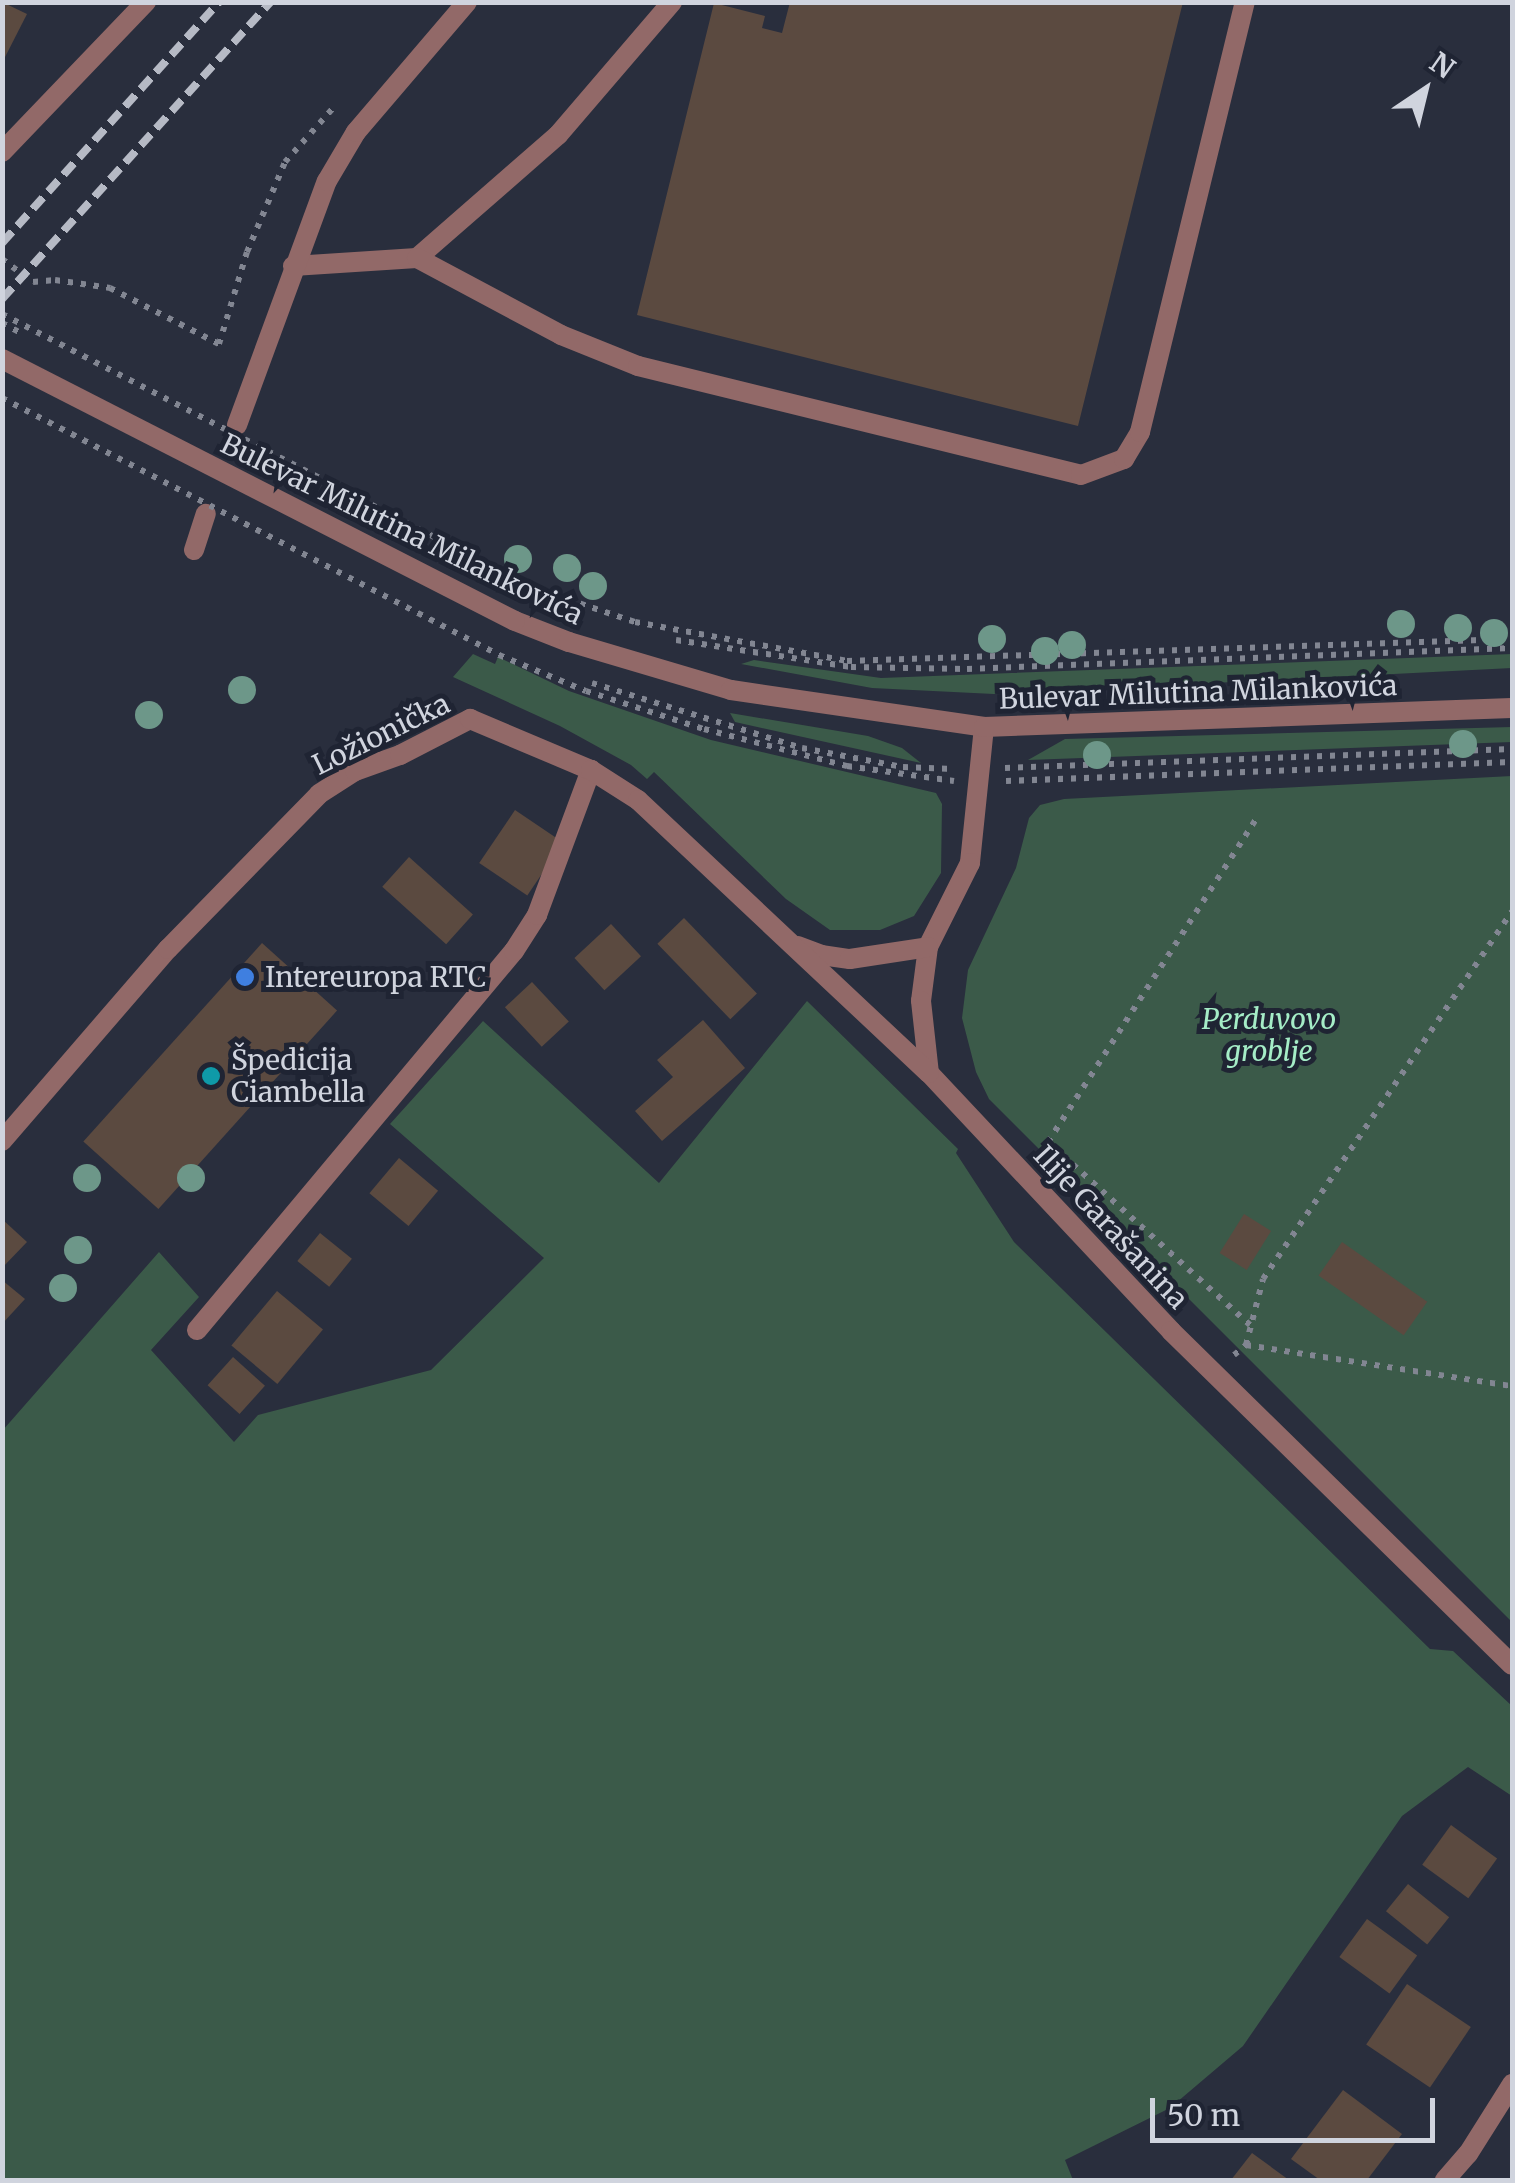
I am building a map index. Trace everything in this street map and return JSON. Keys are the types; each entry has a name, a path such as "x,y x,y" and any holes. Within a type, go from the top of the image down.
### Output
{"street":[{"path":"2,152 146,2"},
{"path":"237,425 326,181 356,132 467,2"},
{"path":"417,258 558,135 672,2"},
{"path":"294,266 417,258 562,335 638,366 1080,475 1124,459 1140,432 1245,2"},
{"name":"Bulevar Milutina Milankovića","path":"2,359 515,621 585,647 731,690 984,727 1512,708"},
{"path":"194,550 206,514"},
{"name":"Ložionička","path":"2,1141 168,949 319,794 355,772 470,719 591,770 638,800 930,1073"},
{"path":"930,1073 921,1000 928,948 970,862 984,727"},
{"path":"198,1330 514,951 537,914 591,770"},
{"path":"786,941 820,955 850,959 928,948"},
{"name":"Ilije Garašanina","path":"930,1073 1172,1331 1512,1664"},
{"path":"1445,2180 1468,2154 1512,2084"}],"path":[{"path":"2,259 33,282 55,280 110,288 219,344 247,252 284,162 337,104"},
{"path":"2,314 529,591 654,635 851,667 967,669 1512,648"},
{"path":"2,398 499,655"},
{"path":"529,591 651,626 847,660 1512,639"},
{"path":"1250,1325 1048,1142 1256,819"},
{"path":"1222,1342 1235,1356 1246,1345 1263,1280 1512,911"},
{"path":"1246,1345 1512,1386"}],"green space":[{"path":"473,654 495,664 498,657 569,691 711,740 936,793 942,804 941,873 914,916 880,930 830,930 786,899 654,772 647,779 631,765 560,726 453,677"},
{"path":"1512,654 1512,668 994,694 872,688 741,664 754,660 881,678"},
{"path":"730,713 868,736 902,748 921,763 735,722"},
{"path":"1512,727 1512,742 1028,760 1065,739"},
{"name":"Perduvovo groblje","path":"1512,776 1512,1622 989,1099 976,1072 962,1018 968,970 1016,868 1029,818 1040,805 1064,799"},
{"path":"807,1001 958,1149 956,1153 1014,1242 1430,1649 1453,1651 1512,1706 1512,1796 1468,1767 1402,1816 1243,2046 1170,2108 1065,2160 1073,2180 3,2180 3,1430 159,1252 199,1297 151,1350 234,1442 258,1415 431,1370 544,1258 390,1124 483,1021 659,1183"}],"building":[{"path":"2,2 27,14 2,63"},
{"path":"790,2 1183,2 1078,426 637,315 714,3 765,16 762,28 782,33"},
{"path":"515,810 563,842 527,895 479,863"},
{"path":"409,857 473,915 446,944 382,887"},
{"path":"684,918 757,994 730,1019 657,944"},
{"path":"611,924 641,956 604,990 574,958"},
{"name":"Špedicija Ciambella","path":"262,943 337,1011 158,1209 83,1141"},
{"path":"532,982 569,1021 542,1047 505,1007"},
{"path":"703,1020 745,1068 662,1141 635,1111 673,1077 657,1060"},
{"path":"399,1158 438,1191 409,1226 369,1193"},
{"path":"1244,1214 1271,1231 1247,1270 1220,1253"},
{"path":"2,1219 27,1242 2,1268"},
{"path":"320,1233 352,1259 329,1287 297,1261"},
{"path":"1342,1242 1427,1302 1404,1335 1318,1276"},
{"path":"2,1280 25,1299 2,1324"},
{"path":"277,1291 323,1330 277,1384 231,1345"},
{"path":"233,1357 265,1386 240,1414 208,1385"},
{"path":"1451,1825 1497,1859 1468,1898 1422,1865"},
{"path":"1408,1884 1449,1917 1427,1945 1386,1911"},
{"path":"1367,1919 1417,1955 1390,1993 1339,1957"},
{"path":"1407,1984 1471,2027 1430,2088 1366,2045"},
{"path":"1343,2090 1402,2134 1367,2180 1320,2180 1291,2159"},
{"path":"1252,2153 1289,2180 1231,2180"}],"railway":[{"path":"2,243 219,2"},
{"path":"2,299 270,2"}],"place":[{"name":"Intereuropa RTC","path":"245,977"},
{"name":"Špedicija Ciambella","path":"211,1076"}]}
